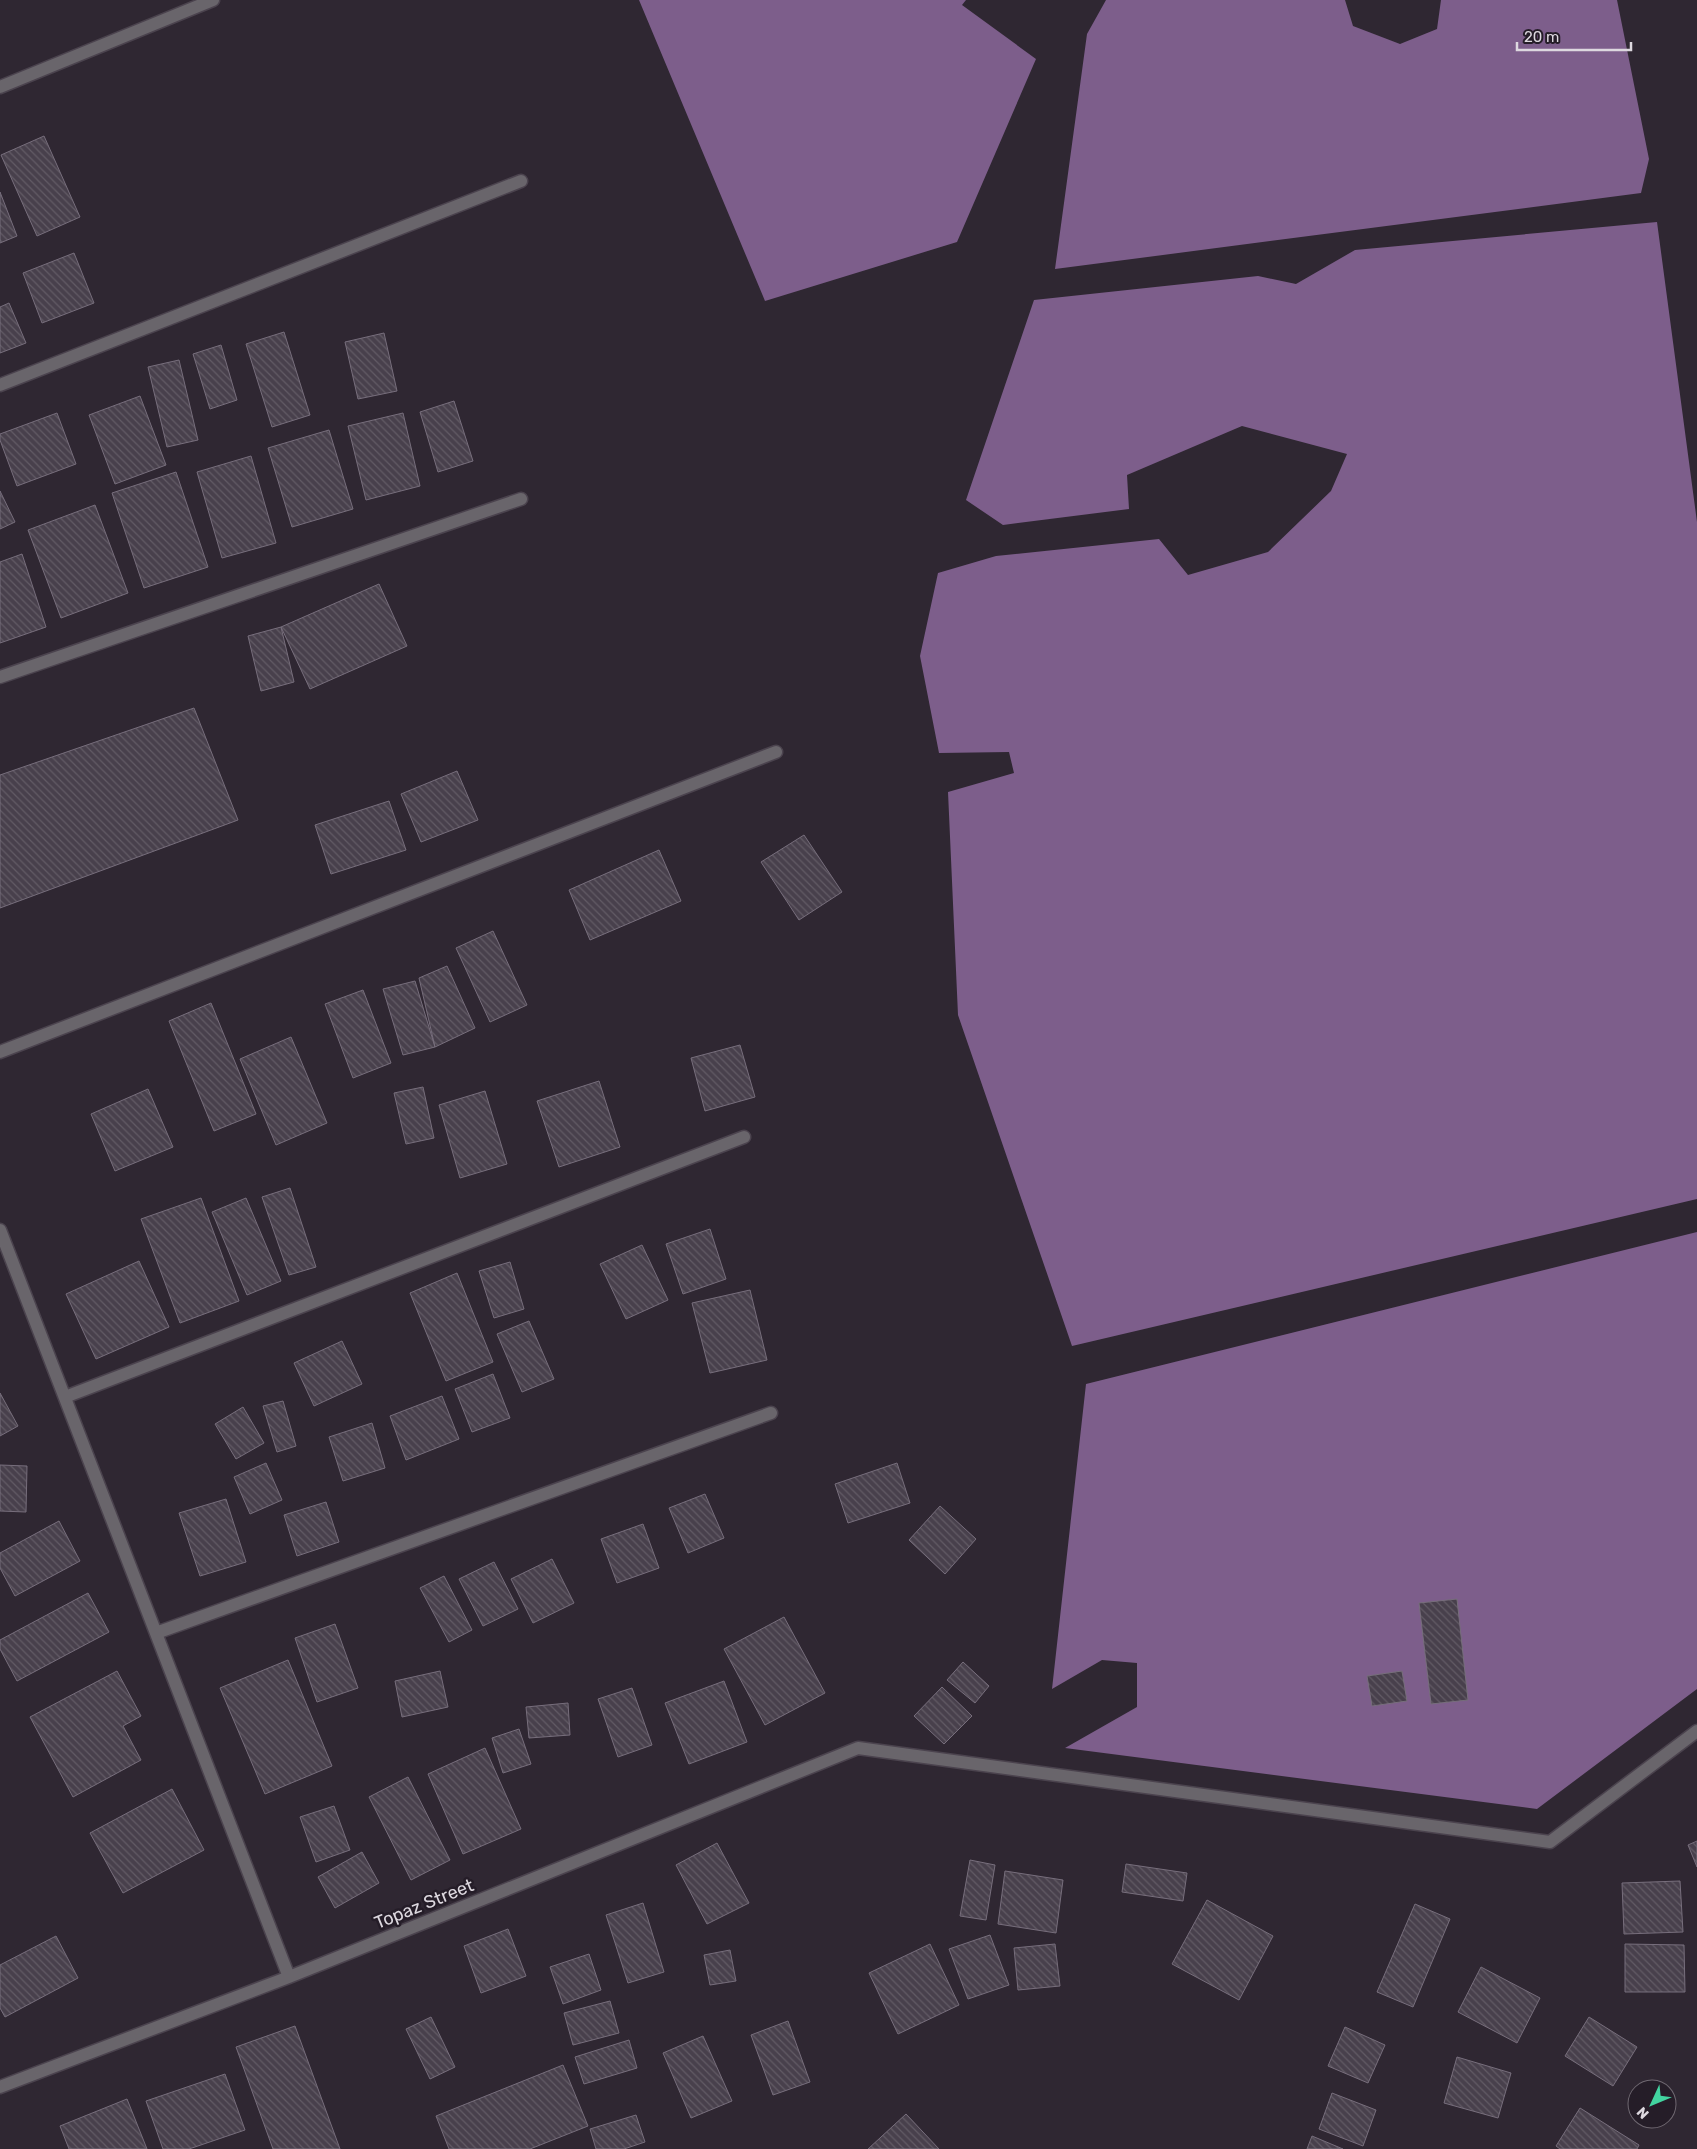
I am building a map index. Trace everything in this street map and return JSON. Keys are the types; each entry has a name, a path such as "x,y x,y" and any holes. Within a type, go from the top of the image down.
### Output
{"street":[{"path":"0,88 214,0"},
{"path":"0,385 521,181"},
{"path":"0,677 521,499"},
{"path":"0,1052 776,752"},
{"path":"65,1397 744,1137"},
{"path":"0,1230 289,1977"},
{"path":"156,1632 771,1414"},
{"name":"Topaz Street","path":"0,2087 289,1977 858,1748 1550,1842 1697,1731"}],"shaded area":[{"path":"639,0 966,0 962,5 1036,59 957,242 765,301"},
{"path":"1106,0 1345,0 1353,26 1400,44 1437,29 1441,0 1617,0 1649,159 1641,193 1055,269 1087,34"},
{"path":"1657,222 1697,522 1697,1199 1072,1346 958,1015 948,792 1014,773 1009,752 939,753 920,656 938,573 996,556 1159,539 1188,575 1268,552 1331,491 1347,454 1242,426 1127,475 1129,509 1003,525 966,500 1034,300 1258,276 1296,284 1355,250"},
{"path":"1697,1232 1697,1689 1537,1809 1065,1748 1137,1707 1137,1663 1102,1660 1052,1689 1086,1384"}],"building":[{"path":"44,136 80,217 37,236 1,155"},
{"path":"0,192 17,236 0,243"},
{"path":"74,253 94,303 42,323 23,273"},
{"path":"9,303 26,343 0,353 0,307"},
{"path":"284,332 310,415 272,427 246,344"},
{"path":"384,333 397,391 358,399 345,342"},
{"path":"221,345 237,400 210,409 193,354"},
{"path":"179,360 198,440 167,447 148,367"},
{"path":"140,396 166,465 115,484 89,415"},
{"path":"454,401 473,461 438,472 420,412"},
{"path":"57,413 76,464 17,486 0,440 0,434"},
{"path":"403,413 420,486 366,500 348,426"},
{"path":"329,430 353,509 292,527 268,448"},
{"path":"251,456 276,543 222,558 197,472"},
{"path":"176,472 208,567 144,588 112,493"},
{"path":"0,491 15,522 0,529"},
{"path":"95,505 128,593 61,618 28,530"},
{"path":"22,554 46,627 0,643 0,562"},
{"path":"379,584 407,646 310,689 281,627"},
{"path":"281,627 294,682 261,691 248,636"},
{"path":"194,708 238,820 0,908 0,775"},
{"path":"457,771 478,820 421,842 401,794"},
{"path":"389,801 406,850 331,874 315,825"},
{"path":"804,835 842,892 799,920 761,862"},
{"path":"659,850 681,901 590,940 569,890"},
{"path":"493,931 527,1005 490,1022 456,948"},
{"path":"447,966 475,1028 435,1047 419,978"},
{"path":"415,981 435,1047 403,1055 383,989"},
{"path":"363,990 391,1063 353,1078 325,1004"},
{"path":"211,1003 256,1114 214,1131 169,1021"},
{"path":"291,1037 327,1123 276,1145 240,1059"},
{"path":"740,1045 755,1097 705,1111 691,1058"},
{"path":"599,1081 620,1147 559,1167 537,1101"},
{"path":"423,1087 434,1138 406,1144 394,1093"},
{"path":"148,1089 173,1147 115,1171 91,1114"},
{"path":"485,1091 507,1164 460,1178 439,1105"},
{"path":"290,1188 316,1267 289,1275 262,1197"},
{"path":"201,1198 239,1301 180,1323 141,1219"},
{"path":"246,1198 281,1281 247,1295 212,1212"},
{"path":"710,1229 726,1279 683,1294 666,1244"},
{"path":"642,1245 668,1300 626,1319 600,1264"},
{"path":"139,1261 169,1327 96,1359 66,1294"},
{"path":"510,1262 524,1309 494,1318 479,1271"},
{"path":"457,1273 493,1362 446,1381 410,1293"},
{"path":"750,1290 767,1360 710,1373 692,1303"},
{"path":"529,1321 554,1379 522,1392 497,1334"},
{"path":"342,1341 362,1384 314,1406 294,1363"},
{"path":"493,1374 510,1418 472,1432 455,1389"},
{"path":"0,1393 18,1426 0,1436"},
{"path":"442,1396 459,1439 406,1460 390,1416"},
{"path":"283,1401 296,1446 277,1452 263,1406"},
{"path":"243,1407 264,1443 236,1459 215,1424"},
{"path":"372,1423 385,1468 343,1481 329,1437"},
{"path":"266,1463 282,1500 250,1514 234,1477"},
{"path":"897,1463 910,1503 848,1523 835,1484"},
{"path":"0,1465 27,1466 26,1512 0,1511"},
{"path":"705,1494 724,1538 688,1553 669,1508"},
{"path":"226,1499 246,1562 200,1576 179,1513"},
{"path":"326,1502 339,1542 297,1556 284,1515"},
{"path":"940,1506 976,1539 945,1574 909,1540"},
{"path":"59,1521 80,1561 15,1596 0,1568 0,1553"},
{"path":"643,1524 659,1568 617,1583 601,1539"},
{"path":"552,1559 574,1603 533,1623 511,1579"},
{"path":"494,1562 518,1609 483,1626 459,1579"},
{"path":"444,1576 472,1630 449,1642 420,1588"},
{"path":"88,1593 109,1632 17,1681 0,1649 0,1640"},
{"path":"1457,1599 1468,1700 1431,1704 1419,1603"},
{"path":"784,1617 825,1693 765,1725 724,1649"},
{"path":"335,1624 358,1688 317,1702 295,1638"},
{"path":"288,1660 332,1766 265,1794 220,1688"},
{"path":"963,1662 989,1686 975,1703 947,1680"},
{"path":"117,1671 141,1716 123,1726 141,1760 73,1797 30,1717"},
{"path":"440,1671 448,1707 402,1717 395,1681"},
{"path":"1402,1671 1407,1701 1372,1706 1367,1676"},
{"path":"724,1681 747,1742 689,1764 665,1703"},
{"path":"942,1687 972,1716 944,1744 914,1716"},
{"path":"632,1688 652,1745 618,1757 598,1699"},
{"path":"568,1703 570,1735 529,1738 526,1707"},
{"path":"519,1729 531,1764 503,1773 492,1738"},
{"path":"485,1748 521,1829 463,1854 428,1774"},
{"path":"408,1777 450,1860 411,1880 369,1797"},
{"path":"172,1789 204,1850 123,1893 90,1833"},
{"path":"334,1806 350,1850 316,1862 300,1817"},
{"path":"1697,1841 1697,1867 1688,1845"},
{"path":"717,1843 749,1903 707,1924 676,1865"},
{"path":"362,1852 379,1883 335,1908 318,1877"},
{"path":"970,1860 995,1865 986,1920 960,1916"},
{"path":"1126,1864 1187,1873 1183,1901 1122,1892"},
{"path":"1005,1871 1063,1880 1056,1933 998,1924"},
{"path":"1680,1881 1683,1932 1624,1934 1622,1883"},
{"path":"1207,1900 1273,1936 1239,2000 1172,1964"},
{"path":"643,1903 664,1972 628,1983 606,1915"},
{"path":"1415,1904 1450,1919 1413,2007 1377,1992"},
{"path":"508,1929 526,1976 481,1993 464,1946"},
{"path":"990,1935 1009,1985 968,1999 949,1949"},
{"path":"56,1936 78,1978 5,2017 0,2008 0,1965"},
{"path":"930,1944 959,2005 898,2034 869,1973"},
{"path":"1055,1944 1060,1986 1018,1990 1014,1948"},
{"path":"1625,1944 1684,1945 1685,1992 1625,1992"},
{"path":"730,1950 736,1981 710,1985 704,1955"},
{"path":"589,1954 601,1990 563,2004 550,1967"},
{"path":"1481,1967 1540,1998 1517,2043 1458,2012"},
{"path":"610,2001 619,2033 573,2045 564,2013"},
{"path":"431,2017 455,2067 430,2079 406,2029"},
{"path":"1589,2017 1637,2047 1613,2086 1565,2056"},
{"path":"788,2021 810,2082 773,2095 751,2035"},
{"path":"295,2026 340,2149 273,2149 236,2047"},
{"path":"1345,2027 1385,2045 1368,2083 1328,2066"},
{"path":"703,2036 732,2101 691,2118 663,2053"},
{"path":"629,2040 637,2068 584,2084 575,2057"},
{"path":"1457,2057 1511,2073 1498,2118 1444,2103"},
{"path":"563,2065 588,2126 530,2149 449,2149 436,2116"},
{"path":"225,2074 245,2130 189,2149 163,2149 146,2101"},
{"path":"1332,2093 1376,2110 1363,2146 1319,2129"},
{"path":"127,2099 147,2149 69,2149 60,2126"},
{"path":"1580,2108 1639,2145 1637,2149 1560,2149 1556,2146"},
{"path":"906,2114 939,2149 868,2149"},
{"path":"636,2115 645,2142 624,2149 596,2149 590,2129"},
{"path":"1312,2136 1343,2149 1307,2149"}]}
